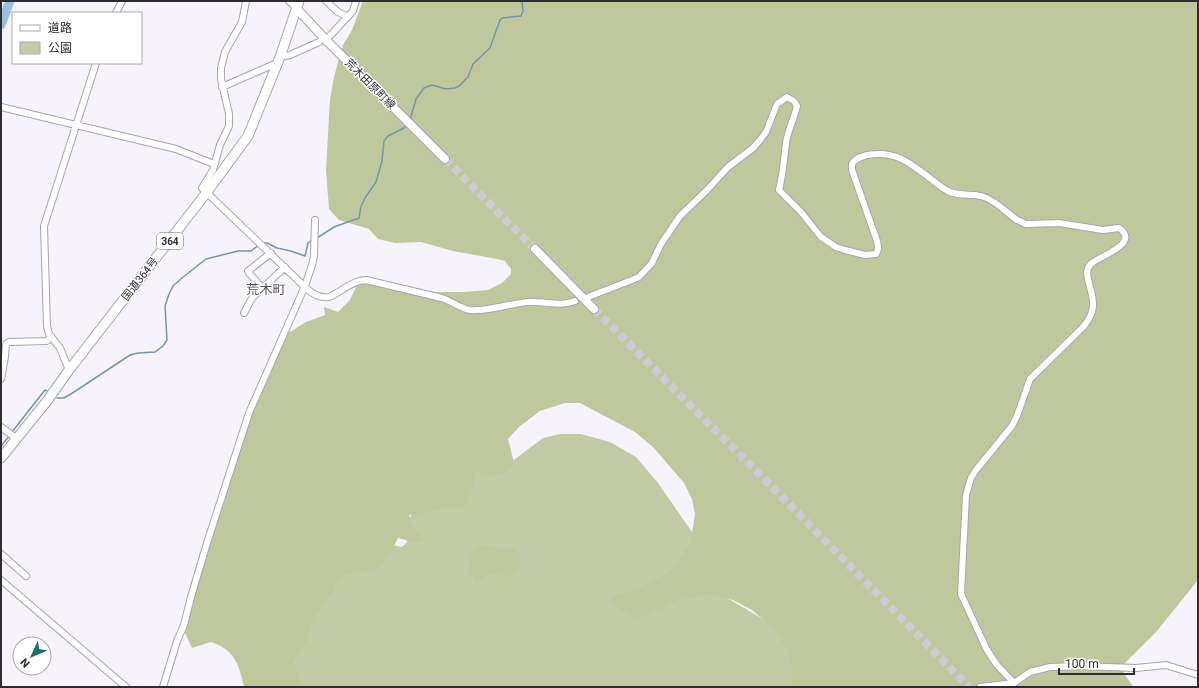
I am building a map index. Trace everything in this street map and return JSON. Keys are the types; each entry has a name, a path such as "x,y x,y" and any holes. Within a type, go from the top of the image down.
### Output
{"highway":[{"name":"国道364号","path":"1,458 47,401 69,370 207,192 248,136 279,60 298,5"}],"main road":[{"name":"荒木田原町線","path":"298,5 322,41 445,159"},
{"path":"535,249 594,309"}],"street":[{"path":"116,12 122,1"},
{"path":"246,1 242,22 225,52 223,60 221,79 230,118 229,126 220,145 211,174 202,188 313,294 324,298 338,293 361,280 366,280 432,295 451,301 469,310 484,309 523,302 540,302 557,305 569,304 575,301"},
{"path":"289,1 298,5"},
{"path":"326,1 338,12 348,17"},
{"path":"222,87 290,54 322,41 348,17 353,11 356,1"},
{"path":"69,370 60,348 51,337 46,326 44,226 96,64"},
{"path":"588,297 632,280 646,270 671,228 680,216 728,167 753,148 766,132 777,104 787,97 794,101 797,106 788,131 784,166 779,190 801,212 821,237 836,247 866,255 876,254 878,251 879,247 877,240 852,170 852,164 861,157 878,153 899,157 949,192 964,195 983,196 1022,223 1060,223 1103,230 1119,228 1123,230 1125,234 1124,240 1120,247 1093,261 1087,270 1094,308 1090,319 1030,379 1012,426 976,470 968,486 966,494 961,594 987,650 997,665 1014,683"},
{"path":"1,107 176,149 214,164"},
{"path":"163,687 184,625 207,543 249,414 305,286 312,265 314,256 315,220"},
{"path":"262,288 248,271 271,253"},
{"path":"244,313 252,298 285,267"},
{"path":"1,379 6,344 9,342 47,340 51,337"},
{"path":"1,427 16,438"},
{"path":"1,554 26,576"},
{"path":"1,580 126,687"},
{"path":"980,687 1014,683 1030,672 1050,667 1080,666 1136,668 1166,666 1198,675"}],"green space":[{"path":"363,1 1198,1 1198,580 1156,632 1124,664 1124,673 1134,687 791,687 793,675 788,653 777,633 752,610 733,600 711,594 678,600 643,617 634,617 613,605 610,600 616,595 638,588 662,576 673,568 691,541 695,514 692,499 684,483 653,447 635,432 580,403 565,403 540,411 519,427 508,439 514,463 507,473 485,477 476,471 474,486 465,506 458,509 445,508 409,515 412,524 423,541 417,543 398,538 389,556 379,568 373,571 349,574 338,578 333,592 315,615 310,626 307,640 293,663 298,672 302,687 244,687 238,665 226,649 211,642 192,648 185,633 196,586 247,427 285,335 306,322 325,315 324,307 338,312 350,300 358,283 424,292 464,292 488,290 502,283 511,274 511,269 505,261 453,251 421,242 395,243 378,239 369,229 339,220 329,209 326,170 330,99 334,77 343,45 352,30"},
{"path":"560,434 581,434 610,442 636,457 658,483 701,545 712,589 790,635 902,687 286,687 286,664 327,582 385,543 402,547 407,542 406,528 412,513 465,468 507,465 543,438"},
{"path":"481,546 516,548 519,552 521,560 519,567 510,577 488,573 484,579 476,582 473,577 467,575 467,571 473,550"}],"waterway":[{"path":"1,25 10,1"},
{"path":"410,120 416,99 424,88 432,85 446,89 455,88 468,77 473,64 490,48 500,20 502,18 521,16 523,11 522,1"},
{"path":"317,238 334,227 359,218 361,206 376,182 382,161 384,141 388,136 407,125"},
{"path":"262,243 267,243 277,248 305,256 308,243 313,239"},
{"path":"57,398 64,398 71,394 130,355 155,352 163,346 167,340 165,306 173,286 206,259 238,251 251,251 259,245"},
{"path":"12,432 45,390 47,391"},
{"path":"1,446 10,435"}],"tunnel":[{"path":"445,159 535,249"},
{"path":"594,309 969,687"}],"district":[{"name":"荒木町","path":"266,289"}]}
